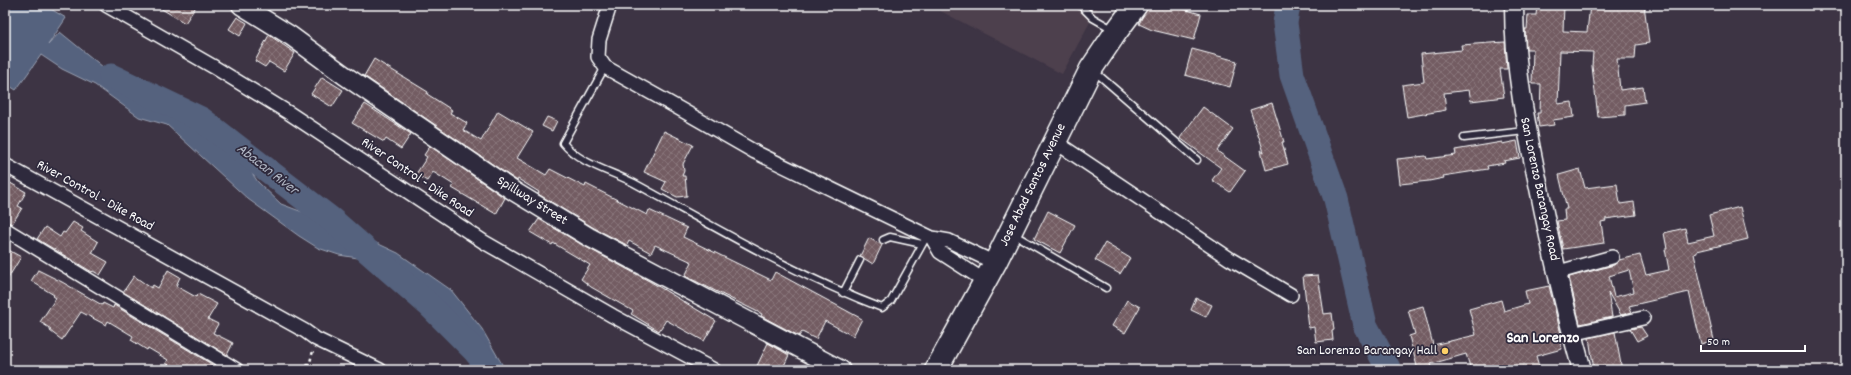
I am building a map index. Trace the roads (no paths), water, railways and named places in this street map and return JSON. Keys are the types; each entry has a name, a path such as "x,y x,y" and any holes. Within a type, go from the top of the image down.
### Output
{"highway":[{"name":"Jose Abad Santos Avenue","path":"936,370 990,272 1091,69 1136,5"}],"street":[{"name":"River Control - Dike Road","path":"106,5 214,67 296,118 484,242 607,312 714,370"},
{"name":"Spillway Street","path":"241,5 291,36 344,75 515,192 589,237 841,370"},
{"path":"610,5 599,40 598,57 604,67 755,152 927,240 940,252 990,272"},
{"name":"San Lorenzo Barangay Road","path":"1514,5 1514,32 1519,86 1527,131 1556,271 1582,370"},
{"path":"1054,141 1230,259 1291,295"},
{"name":"River Control - Dike Road","path":"5,165 305,330 316,339 380,370"},
{"path":"5,229 237,370"},
{"path":"927,240 949,241 990,272"},
{"path":"1556,271 1566,270 1612,257"},
{"path":"1572,334 1643,318"}],"lane":[{"path":"1080,5 1093,18 1116,32"},
{"path":"604,67 564,143 568,149 580,157 634,183 754,248 843,293 882,308 891,301 927,240 890,237 883,240"},
{"path":"1091,69 1197,160"},
{"path":"1464,138 1527,131"},
{"path":"1010,232 1106,288"},
{"path":"843,293 860,260"}],"water":[{"path":"5,5 44,5 66,18 48,45 60,32 103,67 134,84 153,102 187,119 210,138 222,145 245,163 258,182 281,204 340,226 398,253 451,290 482,329 503,366 510,370 483,370 471,357 459,338 445,325 418,289 403,273 382,268 364,259 339,255 318,248 248,199 167,125 139,117 95,85 62,69 41,55 16,90 5,83"}],"waterway":[{"path":"1288,5 1285,23 1292,75 1336,199 1365,325 1389,370"},
{"name":"Abacan River","path":"111,76 201,119 332,220 428,304 475,351 491,370"}],"place":[{"name":"San Lorenzo Barangay Hall","path":"1445,351"}],"district":[{"name":"San Lorenzo","path":"1543,338"}]}
